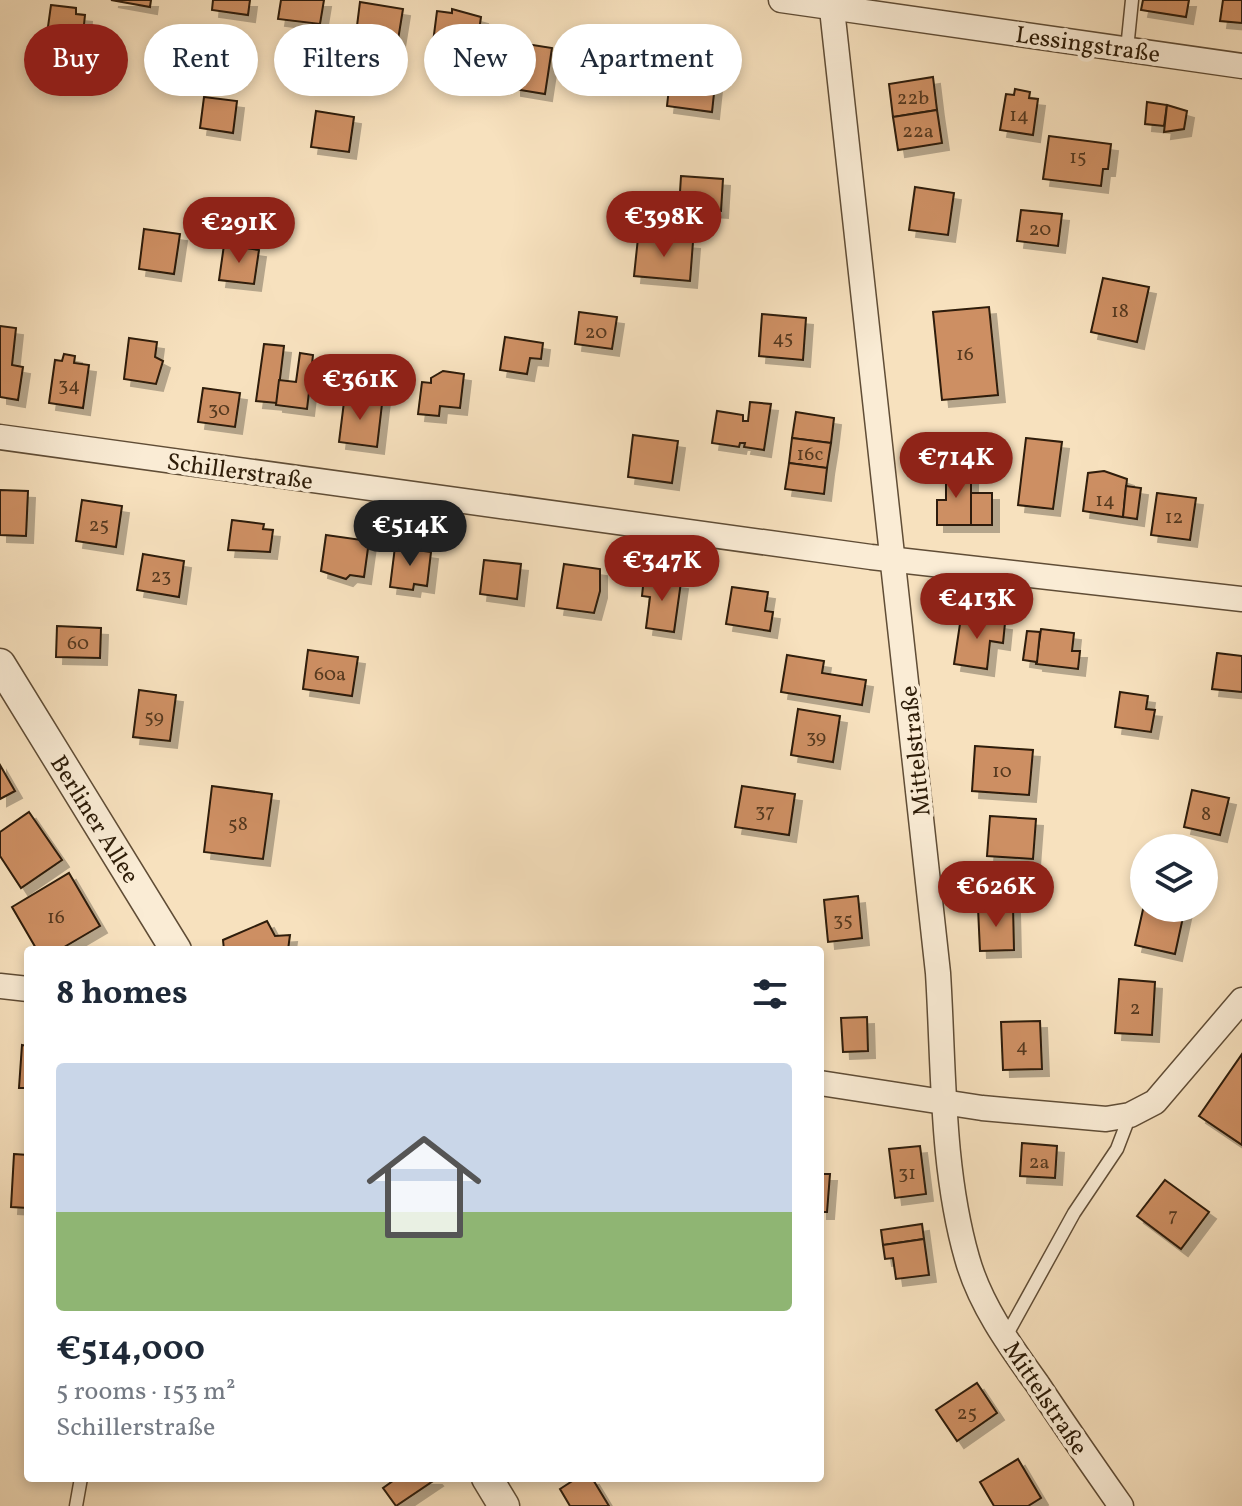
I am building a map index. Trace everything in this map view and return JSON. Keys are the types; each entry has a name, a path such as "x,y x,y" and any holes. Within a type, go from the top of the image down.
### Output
{"street":[{"name":"Lessingstraße","path":"781,0 831,3 1242,66"},
{"name":"Mittelstraße","path":"831,3 938,973 945,1100 957,1212 967,1259 982,1298 1005,1338 1121,1506"},
{"name":"Schillerstraße","path":"0,437 894,560 1242,599"},
{"name":"Berliner Allee","path":"5,683 173,946"},
{"path":"0,986 24,989"},
{"path":"824,1084 982,1108 1106,1119 1130,1115 1155,1102 1242,1000"},
{"path":"489,1482 504,1506"}],"lane":[{"path":"1127,49 1132,0"},
{"path":"1005,1338 1074,1213 1117,1149 1130,1115"},
{"path":"76,1506 80,1482"}],"building":[{"path":"111,0 151,0 150,7"},
{"path":"213,0 250,0 248,15 212,10"},
{"path":"281,0 324,0 320,24 278,19"},
{"path":"1143,0 1189,0 1186,17 1141,10"},
{"path":"1223,0 1242,0 1242,23 1220,21"},
{"path":"360,2 403,9 401,24 357,24"},
{"path":"51,5 76,8 76,14 85,15 84,24 48,24"},
{"path":"452,9 481,17 480,24 435,24 437,11 452,13"},
{"path":"536,46 552,48 545,94 536,93"},
{"path":"933,77 937,110 893,117 889,84"},
{"path":"1015,89 1030,92 1029,98 1038,99 1033,135 1000,130 1006,94 1014,95"},
{"path":"668,96 714,96 712,112 667,106"},
{"path":"204,97 237,101 233,133 200,128"},
{"path":"1147,102 1167,105 1164,126 1145,124"},
{"path":"1167,105 1187,111 1184,129 1164,132"},
{"path":"937,110 942,143 898,150 893,117"},
{"path":"316,111 354,117 349,152 311,147"},
{"path":"1049,136 1111,144 1108,169 1103,169 1101,186 1043,179"},
{"path":"681,176 723,179 721,211 679,208"},
{"path":"915,187 954,193 948,235 909,230"},
{"path":"1021,210 1062,214 1058,246 1017,241"},
{"path":"144,229 180,234 174,274 139,269"},
{"path":"638,238 693,242 690,281 634,276"},
{"path":"224,245 259,250 254,284 219,280"},
{"path":"1103,278 1149,287 1137,342 1091,332"},
{"path":"989,307 998,395 942,400 933,312"},
{"path":"579,312 617,317 612,349 575,344"},
{"path":"762,314 806,318 803,360 759,356"},
{"path":"0,326 16,328 12,365 23,367 18,400 0,397"},
{"path":"505,337 543,343 541,359 530,358 527,374 500,370"},
{"path":"129,338 157,342 155,357 163,361 156,384 124,379"},
{"path":"264,344 284,346 277,403 256,401"},
{"path":"300,353 313,355 310,382 318,383 317,393 309,392 307,409 276,405 279,380 296,382"},
{"path":"64,354 75,356 74,363 89,365 83,408 49,403 55,360 62,361"},
{"path":"443,371 464,374 460,408 440,406 439,416 418,414 422,382 431,383 431,378"},
{"path":"367,373 386,376 382,404 364,402"},
{"path":"203,388 240,393 235,427 198,422"},
{"path":"345,394 382,404 377,447 339,442"},
{"path":"750,402 771,404 764,450 744,447 745,443 740,443 739,447 712,443 717,411 743,415 743,421 748,421"},
{"path":"796,412 834,418 831,443 792,438"},
{"path":"633,435 678,441 672,483 628,477"},
{"path":"792,438 831,443 827,468 789,463"},
{"path":"1026,438 1062,442 1053,509 1018,505"},
{"path":"789,463 827,468 824,494 785,489"},
{"path":"946,470 971,470 971,525 937,525 937,500 946,500"},
{"path":"1104,471 1127,479 1123,517 1083,511 1088,473"},
{"path":"1126,486 1141,488 1137,519 1123,517"},
{"path":"0,490 28,491 26,536 0,535"},
{"path":"971,493 992,493 992,525 971,525"},
{"path":"1157,493 1196,498 1190,540 1151,535"},
{"path":"82,500 122,506 116,547 76,541"},
{"path":"232,520 264,524 263,529 273,530 270,552 228,550"},
{"path":"326,535 369,541 364,577 350,575 346,579 321,571"},
{"path":"395,547 431,552 427,586 414,584 413,590 390,587"},
{"path":"143,554 184,561 179,597 137,590"},
{"path":"484,560 521,564 517,599 480,594"},
{"path":"564,564 600,569 600,591 594,613 557,608"},
{"path":"644,577 681,582 674,632 646,628 650,597 642,596"},
{"path":"732,587 768,592 765,611 773,612 770,631 726,624"},
{"path":"961,617 1005,623 1003,643 990,641 987,669 954,664"},
{"path":"57,626 101,628 100,658 56,657"},
{"path":"1041,629 1074,633 1072,651 1080,651 1078,669 1036,664"},
{"path":"1027,631 1040,632 1037,662 1023,660"},
{"path":"308,650 358,657 352,696 303,689"},
{"path":"1217,653 1242,656 1242,692 1212,689"},
{"path":"787,655 824,661 822,673 866,680 862,705 781,692"},
{"path":"139,690 176,695 170,741 133,737"},
{"path":"1120,692 1148,696 1146,709 1155,710 1151,732 1115,727"},
{"path":"798,709 840,716 833,762 791,755"},
{"path":"975,746 1033,750 1029,795 972,791"},
{"path":"0,765 15,791 0,799"},
{"path":"212,786 272,794 263,859 204,852"},
{"path":"742,786 795,794 789,835 735,827"},
{"path":"1192,790 1229,798 1220,835 1184,827"},
{"path":"29,812 62,860 21,888 0,856 0,832"},
{"path":"990,816 1036,819 1033,859 987,856"},
{"path":"69,873 100,926 66,946 35,946 12,907"},
{"path":"858,896 862,938 828,942 824,900"},
{"path":"1013,906 1014,950 980,951 978,908"},
{"path":"267,921 275,936 290,935 289,946 224,946 223,940"},
{"path":"1140,922 1182,922 1175,954 1135,945"},
{"path":"1119,979 1155,982 1152,1035 1115,1033"},
{"path":"867,1017 868,1051 843,1052 841,1018"},
{"path":"1040,1021 1042,1069 1003,1070 1001,1022"},
{"path":"22,1045 24,1088 19,1088"},
{"path":"1242,1054 1242,1145 1199,1116"},
{"path":"1022,1143 1057,1146 1055,1178 1020,1176"},
{"path":"920,1146 926,1194 895,1198 889,1149"},
{"path":"14,1154 24,1155 24,1208 11,1207"},
{"path":"824,1174 830,1174 827,1212 824,1212"},
{"path":"1165,1180 1209,1212 1181,1249 1137,1216"},
{"path":"922,1224 924,1239 883,1245 881,1230"},
{"path":"924,1239 929,1275 896,1279 893,1258 885,1259 883,1245"},
{"path":"977,1383 997,1413 957,1441 936,1410"},
{"path":"1018,1459 1041,1498 1028,1506 994,1506 980,1482"},
{"path":"391,1482 432,1482 396,1506 383,1488"},
{"path":"571,1482 594,1482 609,1506 570,1506 560,1489"}]}
